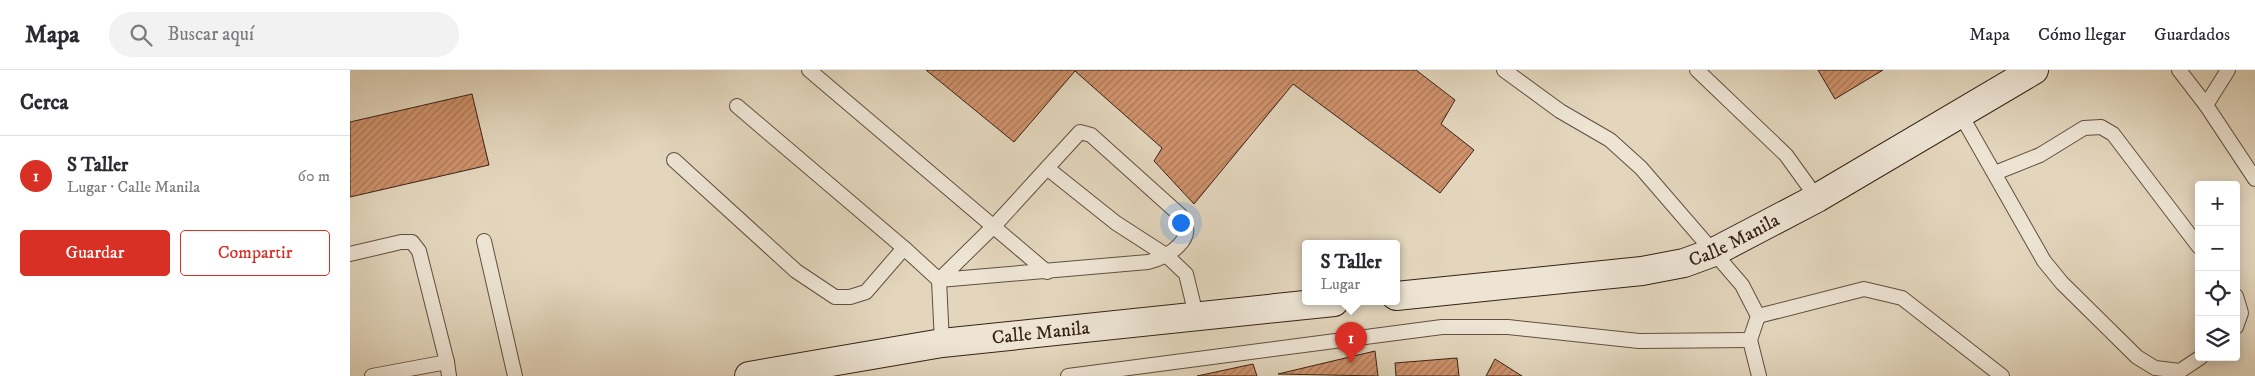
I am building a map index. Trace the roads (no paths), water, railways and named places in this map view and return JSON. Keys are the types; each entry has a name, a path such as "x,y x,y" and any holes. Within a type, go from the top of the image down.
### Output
{"street":[{"name":"Calle Manila","path":"1400,296 1642,272 1684,263 1714,252 1817,198 1961,115 2034,70"},
{"name":"Calle Manila","path":"749,376 942,343 1302,305"}],"lane":[{"path":"809,70 1046,272"},
{"path":"1504,70 1560,111 1610,140 1641,168 1742,284 1758,316 1750,340 1759,376"},
{"path":"1697,70 1786,155 1817,198"},
{"path":"2179,70 2206,106 2255,179"},
{"path":"2206,106 2228,70"},
{"path":"737,106 939,280 942,343"},
{"path":"1961,115 2044,261 2062,284 2137,357 2155,368 2180,371 2195,361"},
{"path":"1995,173 2040,155 2084,128 2101,127 2113,134 2195,242"},
{"path":"1083,132 1091,135 1184,220 1188,228 1186,236 1167,256 1138,263 939,280 994,226 1075,136 1083,132"},
{"path":"674,160 796,271 835,297 850,297 866,292 904,248"},
{"path":"1047,168 1116,223 1167,256 1186,274 1196,315"},
{"path":"484,241 515,376"},
{"path":"350,254 401,242 412,242 419,251 447,362 448,376"},
{"path":"1758,316 1864,289 1880,292 1902,298 2002,376"},
{"path":"1068,376 1442,327 1508,327 1639,341 1750,340"},
{"path":"372,376 447,362"}],"place":[{"name":"S Taller","path":"1351,363"}]}
